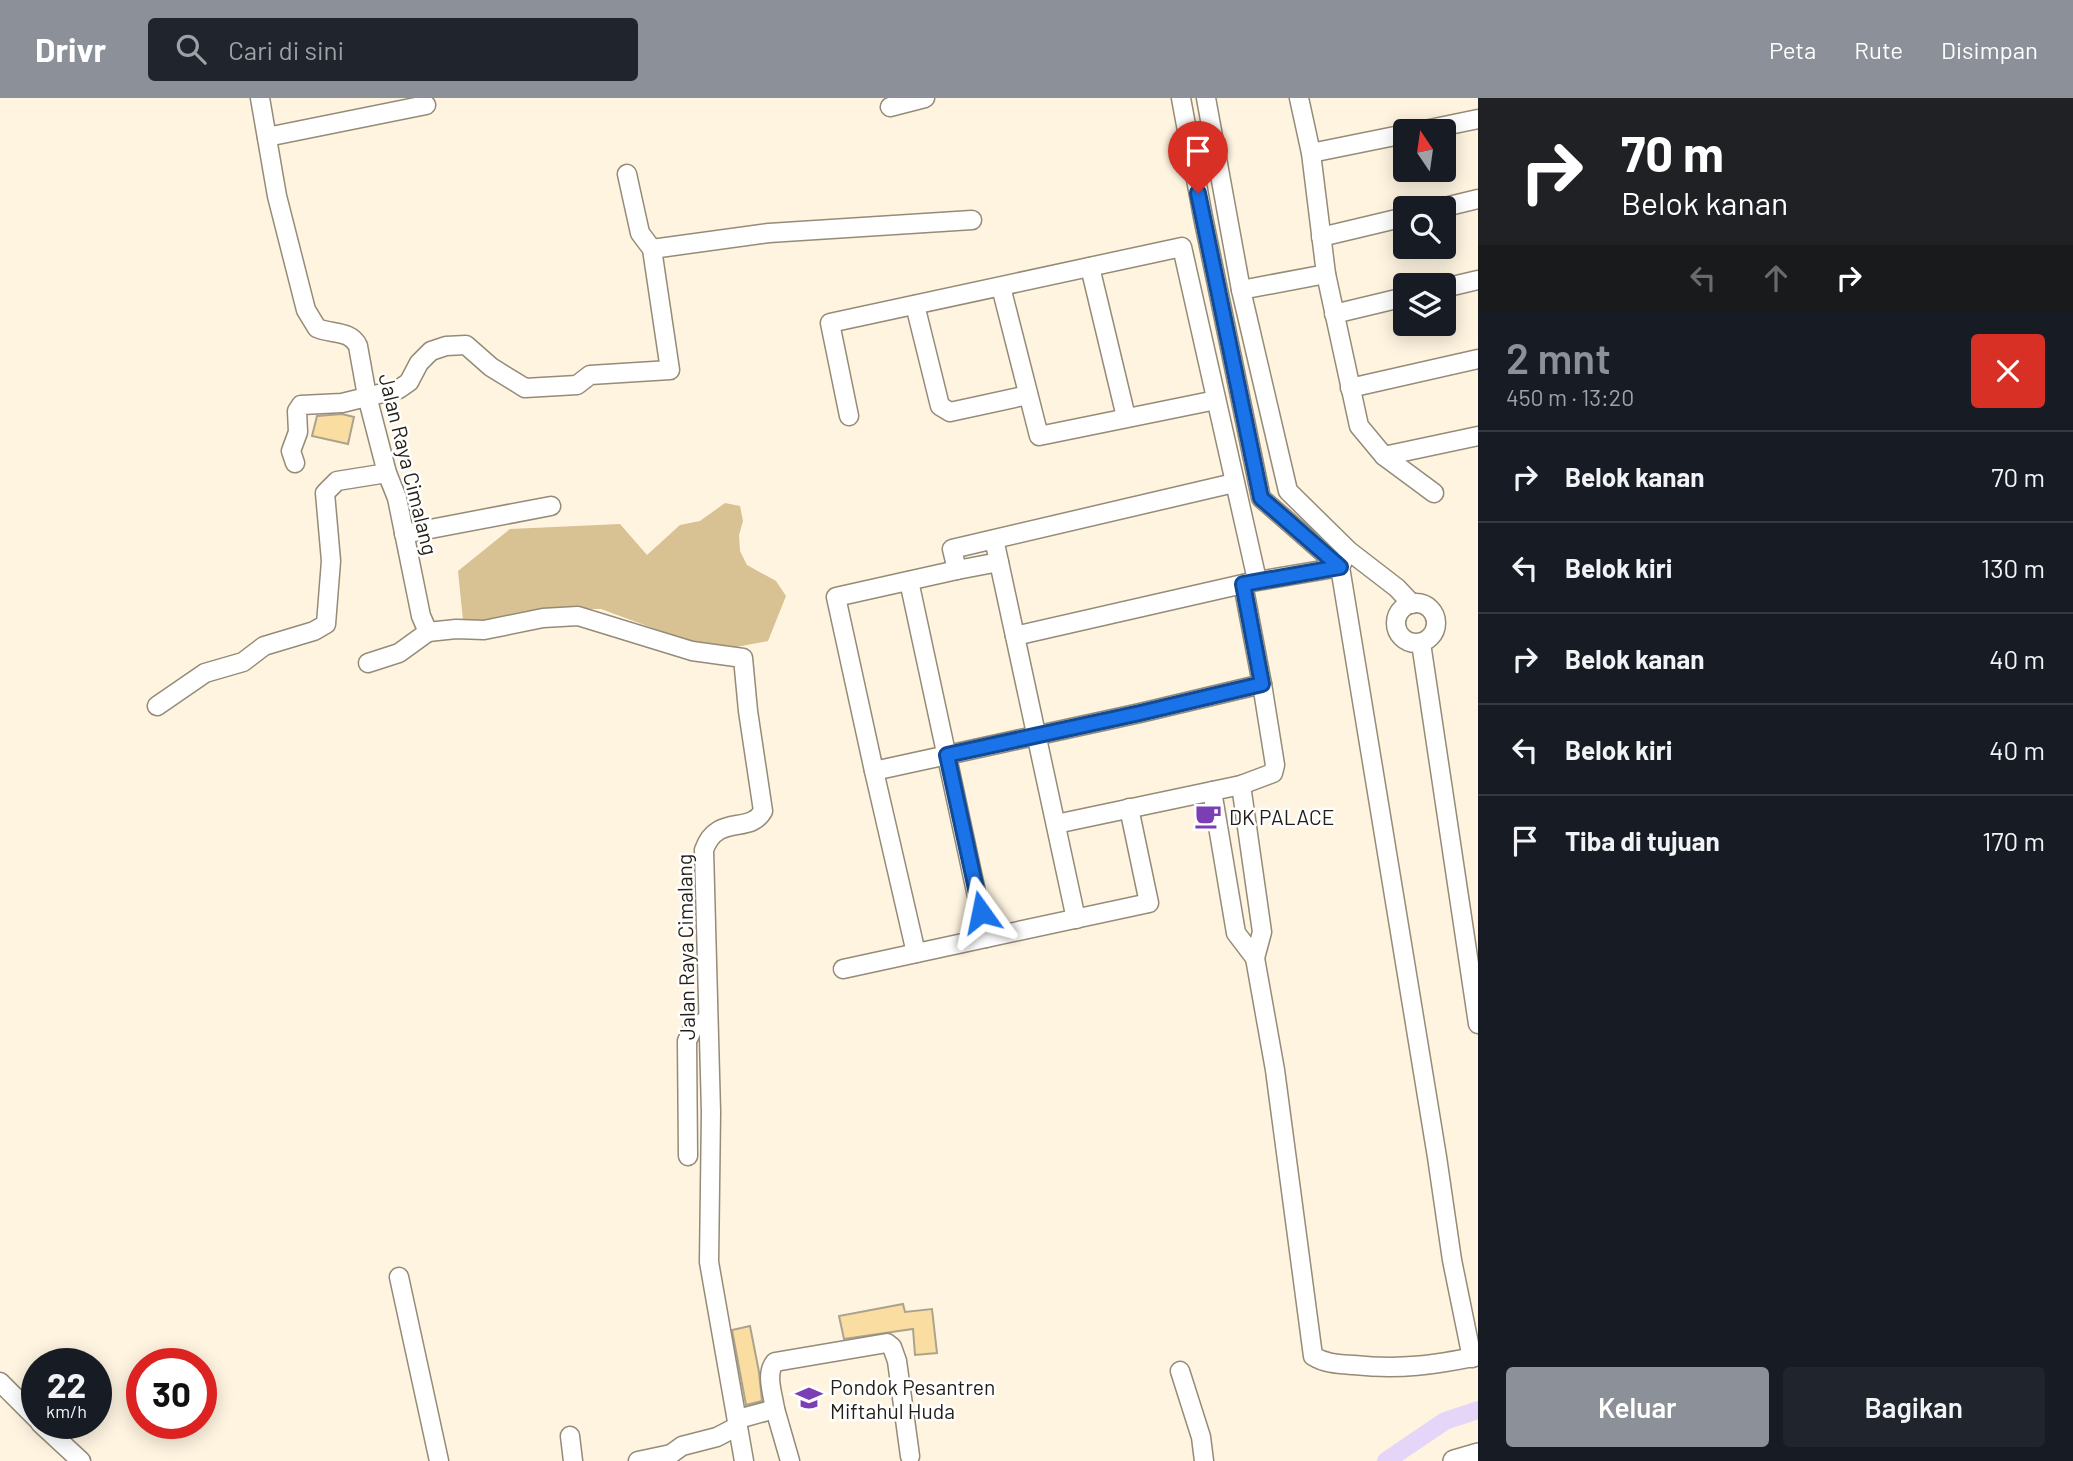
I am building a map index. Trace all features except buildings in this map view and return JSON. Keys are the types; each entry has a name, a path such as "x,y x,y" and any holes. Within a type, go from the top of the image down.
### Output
{"main road":[{"path":"1454,1461 1478,1454"}],"street":[{"name":"Jalan Raya Cimalang","path":"260,98 277,196 306,310 317,328 334,334 344,334 356,341 387,473 397,498 419,609 428,632 484,630 543,618 578,616 692,651 743,658 763,811 755,820 718,831 707,842 704,850 711,1112 709,1262 744,1461"},
{"path":"890,107 925,98"},
{"path":"1181,98 1261,498 1340,567"},
{"path":"1206,98 1241,290 1288,491 1349,551 1397,588 1412,604 1425,606 1435,615 1436,629 1433,635 1421,643 1402,637 1397,625 1401,612 1412,604"},
{"path":"1299,98 1311,153 1326,274 1359,426 1384,456 1434,493"},
{"path":"267,137 426,105"},
{"path":"1456,124 1478,119"},
{"path":"1311,153 1393,136"},
{"path":"295,463 291,451 298,432 297,411 301,405 333,404 405,386 419,363 431,351 446,346 466,345 491,367 525,388 577,385 590,375 670,370 652,249 640,233 627,174"},
{"path":"1456,204 1478,199"},
{"path":"1203,217 1226,211"},
{"path":"652,249 769,233 972,220"},
{"path":"1321,237 1393,220"},
{"path":"849,415 830,323 1182,247 1234,483 1275,765 1273,773 1241,785 1056,824"},
{"path":"1090,267 1126,417"},
{"path":"1241,290 1326,274"},
{"path":"1456,285 1478,280"},
{"path":"1001,287 1039,436 1216,400"},
{"path":"1334,314 1393,300"},
{"path":"915,305 940,406 950,412 1028,395"},
{"path":"1350,388 1478,359"},
{"path":"1384,456 1478,436"},
{"path":"157,706 205,673 243,662 264,646 314,631 326,624 331,562 325,493 337,481 387,473"},
{"path":"957,570 952,549 1234,483"},
{"path":"404,534 551,506"},
{"path":"994,539 1076,919"},
{"path":"1241,785 1262,932 1255,958 1275,1070 1313,1356 1322,1362 1417,1368 1475,1357 1452,1260 1340,567 1349,551"},
{"path":"916,953 836,597 999,562"},
{"path":"1015,636 1250,582 1340,567"},
{"path":"909,581 986,938"},
{"path":"368,663 399,653 428,632"},
{"path":"1421,643 1478,1024"},
{"path":"874,771 1262,684"},
{"path":"1212,791 1236,933 1255,958"},
{"path":"843,969 1149,903 1129,808"},
{"path":"688,1156 687,1041 693,1028 708,1020"},
{"path":"399,1277 439,1461"},
{"path":"790,1461 775,1409 770,1376 772,1365 775,1362 887,1343 892,1347 897,1361 910,1456"},
{"path":"1180,1371 1201,1437 1204,1461"},
{"path":"0,1382 21,1404"},
{"path":"638,1461 671,1454 682,1446 717,1437 738,1423 775,1409"},
{"path":"570,1436 573,1461"},
{"path":"57,1439 81,1461"}],"shaded area":[{"path":"725,503 740,506 743,521 739,535 740,551 747,565 776,581 786,596 768,641 715,651 601,609 552,609 475,628 463,620 458,571 510,529 620,524 647,555 680,525 700,521"}],"waterway":[{"path":"1386,1461 1445,1421 1478,1410"}],"place":[{"name":"DK PALACE","path":"1208,816"},
{"name":"Pondok Pesantren Miftahul Huda","path":"809,1398"}],"route":[{"path":"981,912 947,755 1262,684 1243,584 1340,567 1261,498 1198,193"}]}
